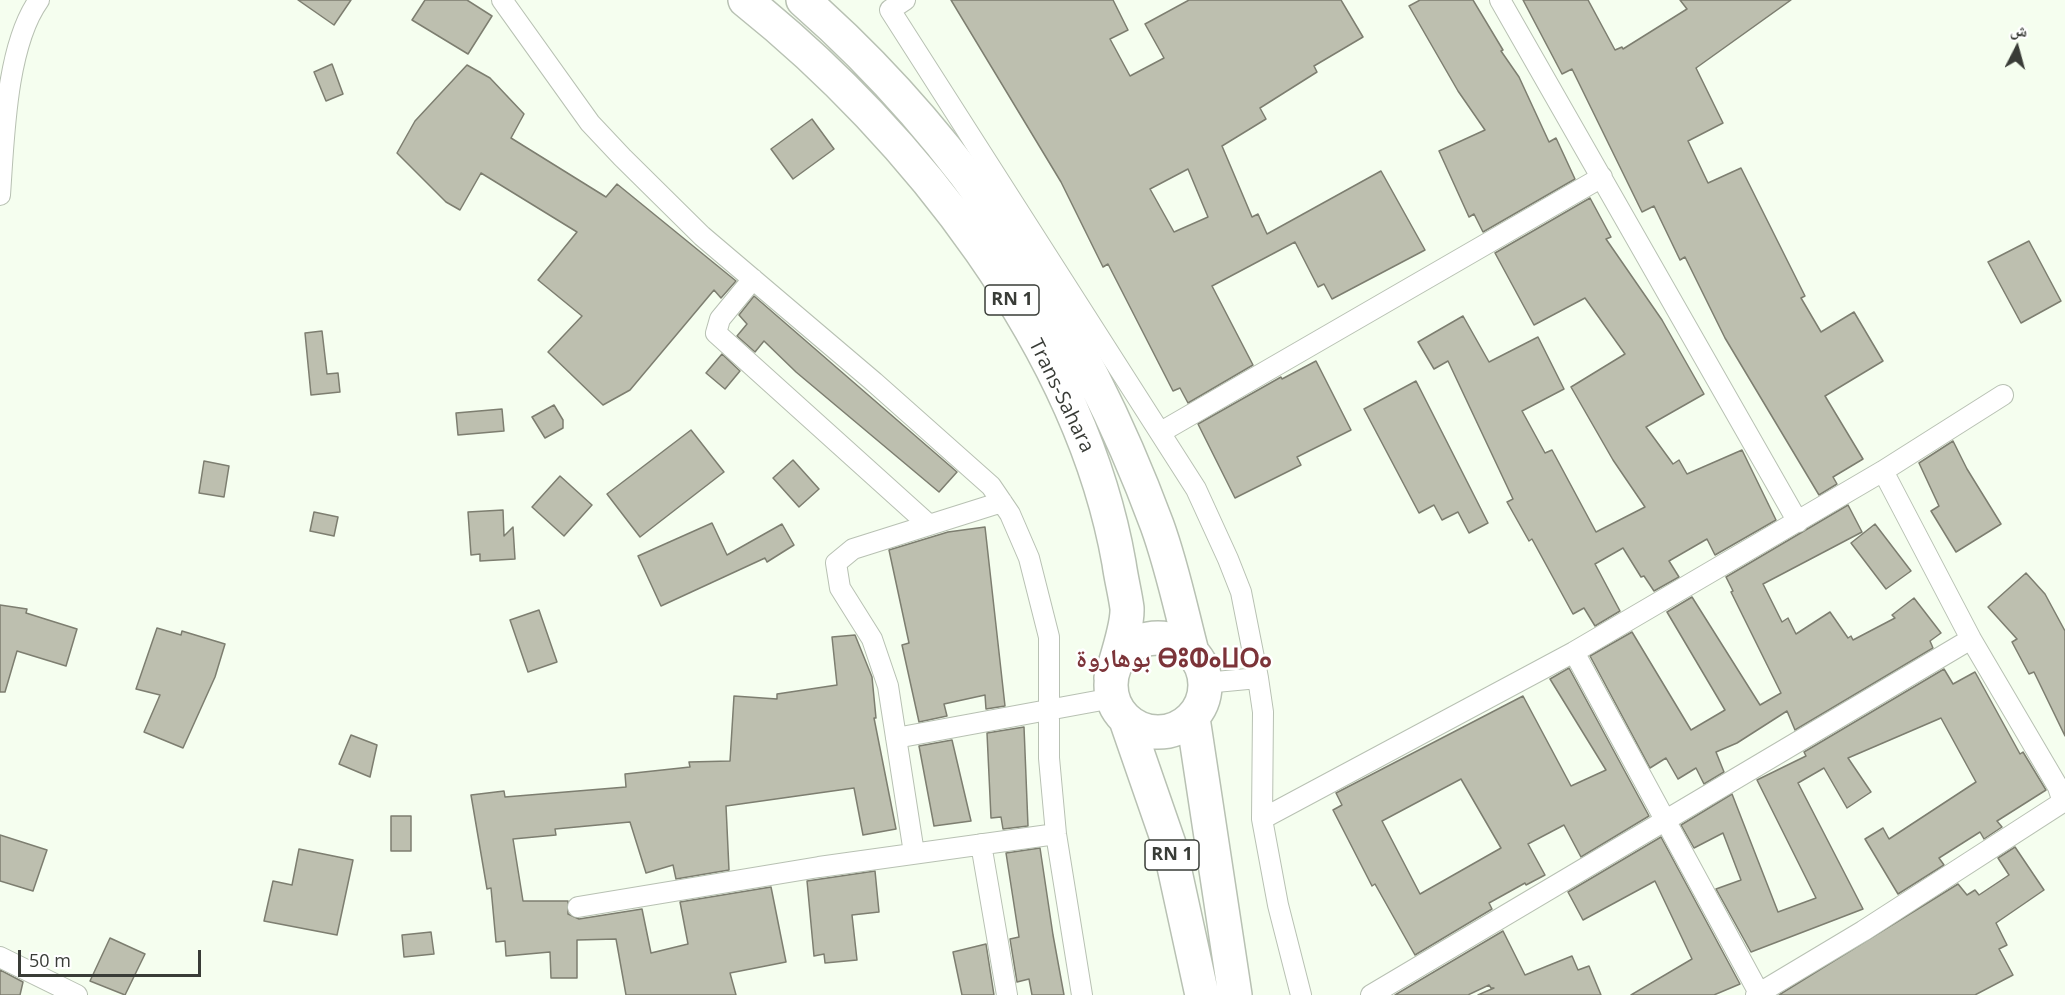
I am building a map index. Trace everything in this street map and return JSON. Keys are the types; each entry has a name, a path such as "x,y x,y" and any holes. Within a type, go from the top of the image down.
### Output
{"highway":[{"name":"Trans-Sahara","path":"745,0 848,92 893,140 998,276 1047,361 1088,448 1112,526 1127,610 1117,699"},
{"name":"Trans-Sahara","path":"803,0 902,94 1004,228 1048,294 1109,410 1158,527 1192,652"},
{"path":"1166,638 1180,643 1192,652 1202,666 1205,683 1203,698 1193,718 1171,730 1155,732 1140,728 1117,699 1116,664 1124,652 1136,644 1151,639 1166,638"},
{"name":"RN 1","path":"1117,699 1170,844 1202,995"},
{"name":"RN 1","path":"1193,718 1235,995"}],"street":[{"path":"0,195 14,63 33,9 39,0"},
{"path":"502,0 590,123 702,236 891,396 991,486 1002,502 1029,558 1049,637 1048,709 1056,834 1082,995"},
{"path":"1500,0 1798,522"},
{"path":"890,3 1196,489 1241,592 1263,712 1262,819 1278,905 1301,995"},
{"path":"1161,432 1602,177"},
{"path":"753,279 720,319 716,333 929,525"},
{"path":"1262,819 1574,652 1798,522 2003,395"},
{"path":"1574,652 1666,818 1757,994 1863,931 2064,802 2058,787 1971,639 1883,471"},
{"path":"915,853 888,686 872,639 840,588 836,563 853,549 1002,502"},
{"path":"1371,995 1971,639"},
{"path":"1205,683 1258,678"},
{"path":"896,738 1048,709 1117,699"},
{"path":"578,907 915,853 1056,834"},
{"path":"981,844 1007,995"},
{"path":"0,957 77,995"}],"building":[{"path":"298,0 351,0 334,25"},
{"path":"425,0 467,0 492,16 468,54 412,20"},
{"path":"951,0 1113,0 1128,30 1110,39 1130,76 1164,58 1145,24 1189,0 1341,0 1363,37 1314,66 1317,72 1260,108 1266,119 1222,146 1252,217 1258,214 1267,234 1381,171 1425,250 1332,299 1324,284 1318,287 1295,242 1212,286 1253,365 1188,403 1180,388 1173,391 1108,264 1103,267 1061,182","holes":["1188,169 1208,217 1174,232 1150,189"]},
{"path":"1420,0 1473,0 1503,50 1501,51 1519,77 1549,142 1556,138 1575,179 1483,232 1474,214 1469,217 1439,151 1485,130 1458,91 1409,6"},
{"path":"1523,0 1588,0 1615,50 1622,47 1623,49 1687,9 1680,0 1791,0 1696,68 1723,123 1688,141 1708,183 1741,168 1805,296 1801,298 1821,332 1854,312 1883,361 1825,396 1863,459 1833,477 1837,484 1819,495 1725,338 1685,257 1680,260 1654,206 1642,212 1572,69 1562,74"},
{"path":"332,64 343,94 326,101 314,72"},
{"path":"467,65 490,78 524,114 511,138 606,197 617,184 736,281 721,298 714,290 630,390 603,405 548,352 582,316 538,280 577,232 481,173 460,210 446,202 397,153 415,121"},
{"path":"812,119 834,149 793,179 771,149"},
{"path":"1590,198 1611,237 1606,239 1662,320 1704,394 1646,427 1673,464 1679,460 1687,474 1742,450 1776,520 1715,555 1707,539 1669,561 1679,577 1654,591 1644,576 1641,577 1623,548 1595,564 1620,611 1595,626 1584,608 1573,614 1532,539 1529,541 1507,502 1513,499 1448,361 1434,369 1418,342 1463,316 1489,362 1538,337 1564,389 1522,411 1545,453 1552,450 1596,532 1645,507 1613,460 1571,387 1625,354 1585,298 1534,325 1495,253"},
{"path":"2029,241 2061,301 2021,323 1988,262"},
{"path":"754,296 957,472 939,492 796,372 764,341 755,352 737,336 747,324 739,315"},
{"path":"322,331 327,374 338,373 340,392 311,395 305,333"},
{"path":"722,354 740,371 725,389 706,373"},
{"path":"1316,361 1351,430 1297,457 1301,465 1235,498 1198,424 1281,377 1282,379"},
{"path":"1416,381 1488,523 1469,533 1458,512 1442,520 1434,505 1419,513 1364,409"},
{"path":"554,405 563,420 563,428 545,438 532,417"},
{"path":"502,409 504,431 458,435 456,413"},
{"path":"691,430 724,472 640,537 607,494"},
{"path":"1953,441 1967,469 2001,524 1956,552 1931,511 1939,506 1919,463"},
{"path":"793,460 819,489 799,507 773,478"},
{"path":"204,461 229,466 224,497 199,493"},
{"path":"560,476 592,505 564,536 532,507"},
{"path":"1848,505 1862,532 1763,584 1782,622 1788,618 1796,634 1830,612 1848,638 1851,636 1853,640 1895,618 1892,615 1914,598 1941,633 1930,641 1933,648 1795,730 1787,711 1737,743 1716,752 1724,772 1704,784 1696,768 1678,779 1666,758 1650,768 1590,656 1632,632 1691,730 1725,710 1667,612 1692,597 1760,705 1781,693 1731,592 1733,591 1726,577"},
{"path":"503,510 504,536 513,527 515,559 480,561 480,554 471,555 468,512"},
{"path":"314,512 338,517 334,536 310,531"},
{"path":"712,523 727,555 782,524 794,545 767,562 765,558 661,606 638,556"},
{"path":"1875,524 1911,571 1886,589 1851,543"},
{"path":"985,527 1005,706 986,709 985,695 944,704 947,716 919,722 902,645 909,643 889,550 948,532"},
{"path":"2026,573 2045,594 2065,631 2065,736 2034,672 2029,674 2012,642 2017,639 1988,607"},
{"path":"0,605 27,609 26,613 77,629 66,666 17,651 5,692 0,692"},
{"path":"539,610 557,662 528,672 510,620"},
{"path":"157,628 181,635 182,631 225,644 215,677 183,748 144,732 160,695 136,689"},
{"path":"855,635 872,677 876,718 874,718 896,829 863,835 854,788 726,806 729,870 676,879 673,865 646,873 630,822 555,829 556,835 513,839 523,901 568,901 568,914 579,919 642,909 651,953 688,944 680,902 771,887 786,962 730,973 736,995 626,995 616,939 577,940 577,978 551,978 550,952 506,956 505,941 496,942 491,888 487,889 471,795 504,791 505,797 626,787 625,774 690,767 689,762 730,761 734,696 777,699 777,694 837,685 832,637"},
{"path":"1569,668 1649,816 1581,857 1564,825 1528,844 1545,875 1489,903 1492,909 1415,955 1375,884 1372,886 1333,810 1342,805 1336,793 1523,696 1571,786 1606,770 1550,679","holes":["1461,779 1501,848 1420,894 1382,821"]},
{"path":"1944,669 1953,684 1975,672 2020,754 2023,752 2046,790 1997,821 2002,827 1984,839 1980,832 1939,858 1944,865 1898,894 1865,839 1883,828 1889,839 1976,782 1941,718 1848,758 1871,792 1847,808 1824,768 1798,783 1863,909 1751,952 1716,889 1741,880 1723,833 1694,848 1681,825 1732,794 1778,912 1816,898 1757,780 1806,756 1804,752"},
{"path":"1024,727 1028,826 1003,829 1001,817 991,818 987,733"},
{"path":"351,735 377,745 370,777 339,764"},
{"path":"952,740 971,821 934,826 919,746"},
{"path":"391,816 411,816 411,851 391,851"},
{"path":"0,835 47,850 33,891 0,881"},
{"path":"1661,837 1740,984 1714,995 1631,995 1692,959 1655,881 1583,920 1568,892"},
{"path":"2015,847 2044,890 1996,923 2007,945 1999,949 2013,975 1975,995 1779,995 1958,884 1967,895 1975,890 1979,895 2009,875 1998,858"},
{"path":"1040,848 1064,995 1032,995 1029,979 1017,982 1010,939 1019,937 1006,853"},
{"path":"299,849 353,860 337,935 264,921 273,881 292,885"},
{"path":"875,871 879,912 852,915 857,960 825,963 824,954 814,956 807,881"},
{"path":"1503,931 1525,975 1572,956 1578,970 1589,966 1601,995 1478,995 1494,988 1489,985 1468,995 1395,995"},
{"path":"431,932 434,954 404,957 402,935"},
{"path":"110,938 145,954 125,995 90,981"},
{"path":"986,944 994,995 962,995 953,952"},
{"path":"0,970 23,982 20,995 0,995"}],"district":[{"name":"بوهاروة ⴱⵓⵀⴰⵡⵔⴰ","path":"1174,660"}]}
